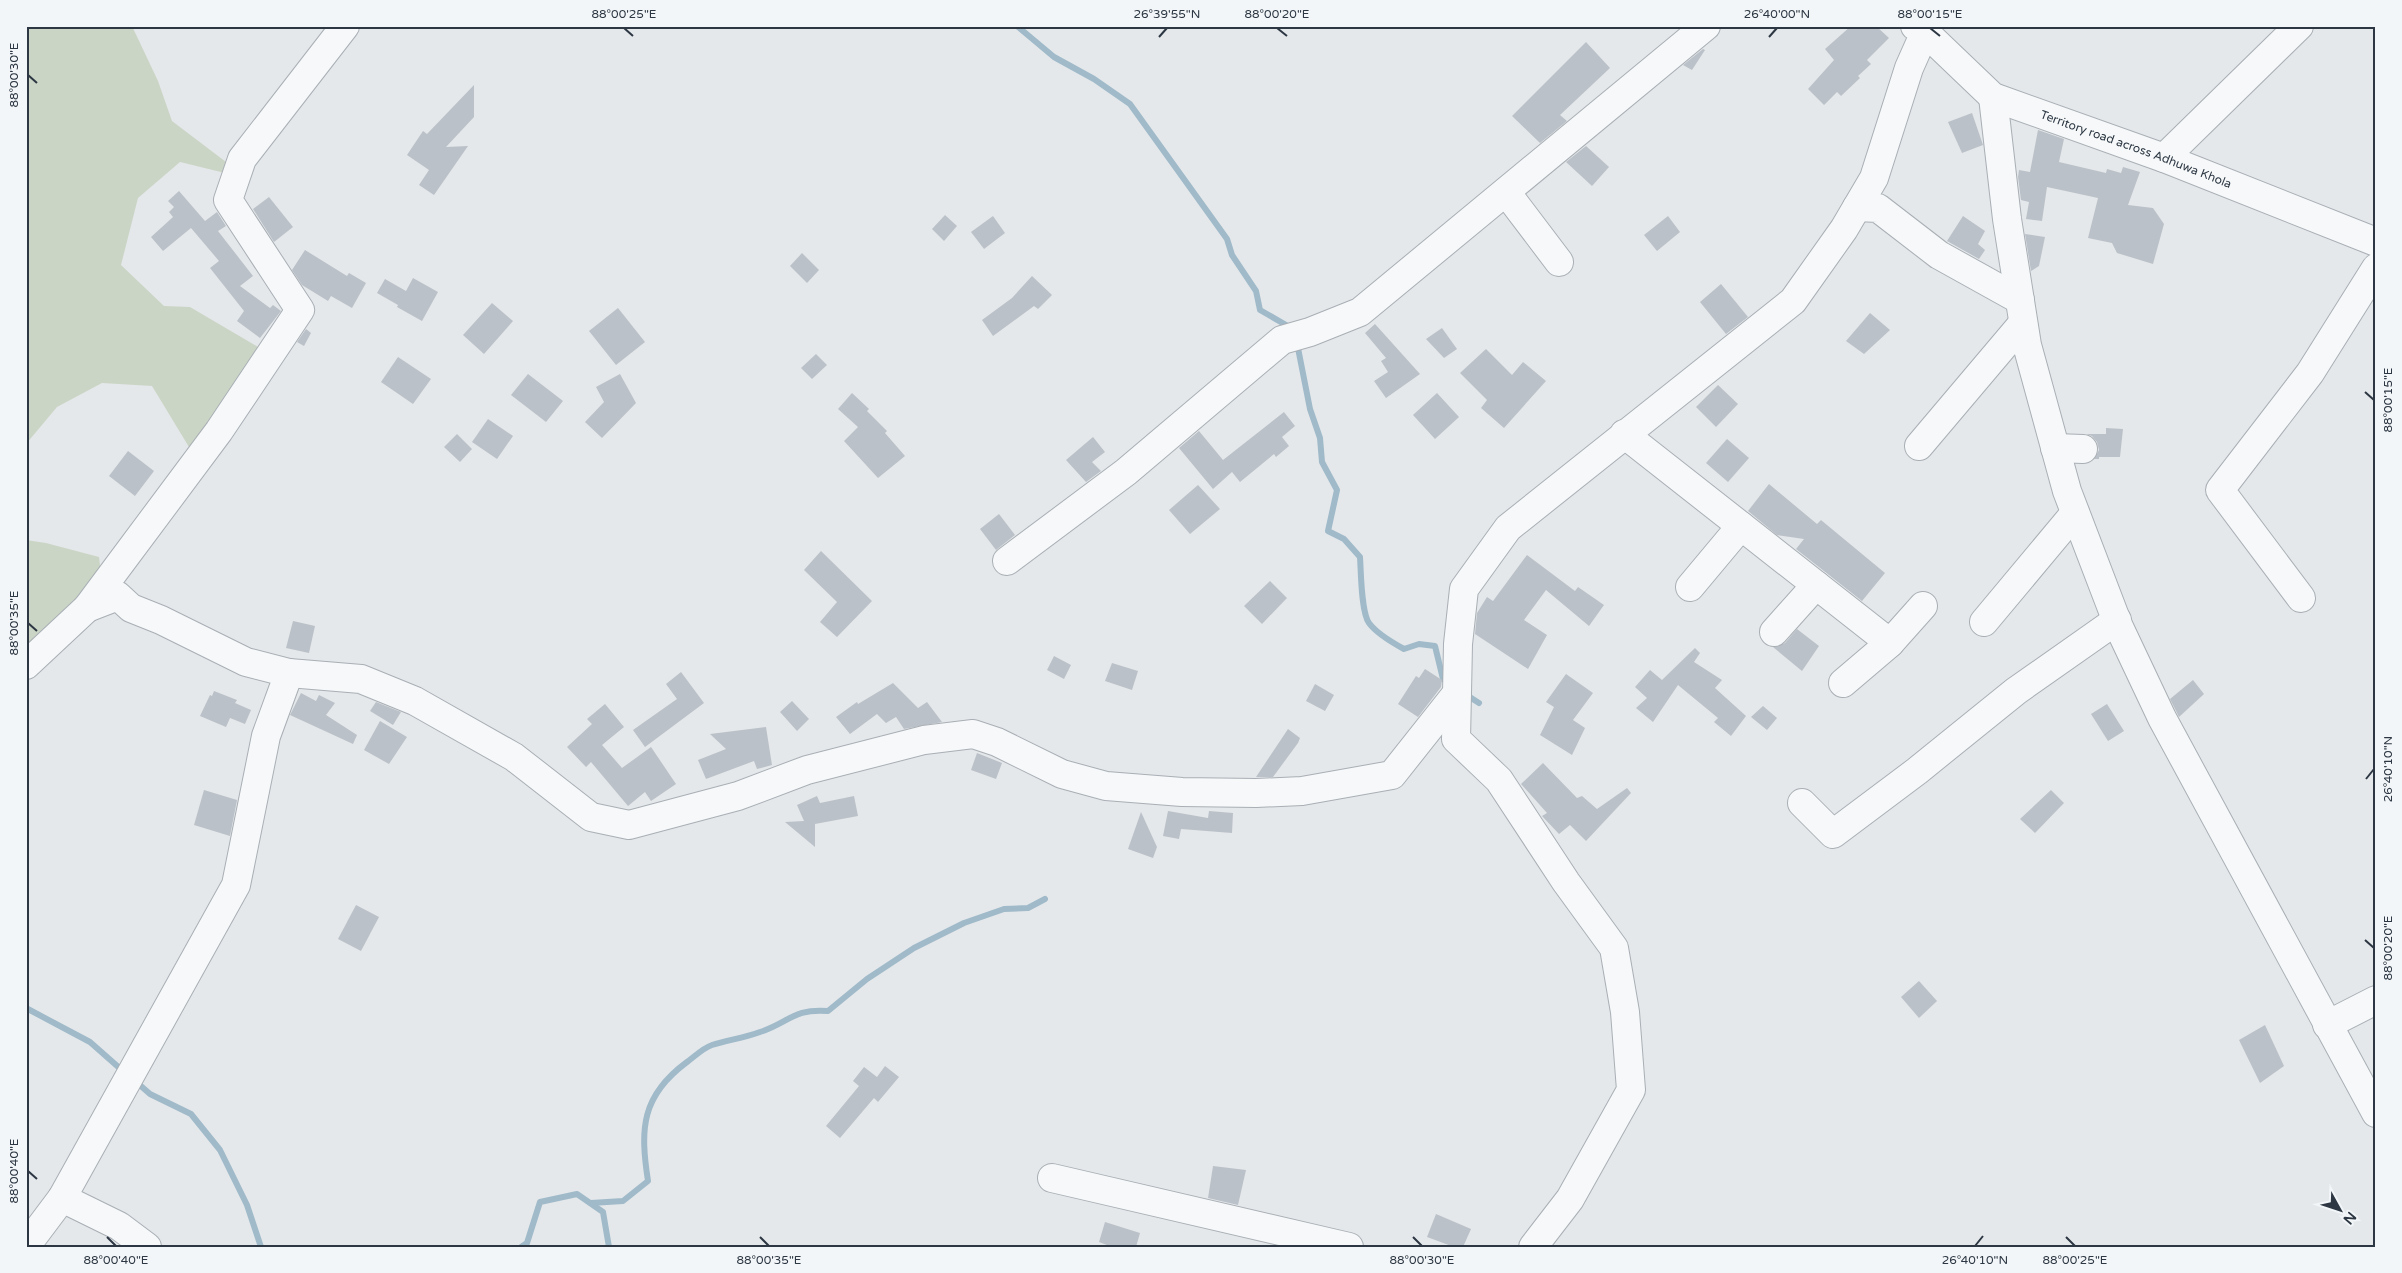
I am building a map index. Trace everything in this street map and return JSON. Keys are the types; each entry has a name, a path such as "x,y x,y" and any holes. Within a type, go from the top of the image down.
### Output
{"street":[{"path":"26,665 88,608 219,431 300,310 228,200 242,158 345,26"},
{"path":"1007,561 1126,472 1282,340 1310,332 1360,312 1706,26"},
{"path":"2164,158 2299,26"},
{"path":"1533,1247 1570,1199 1631,1090 1625,1012 1614,948 1566,882 1499,780 1456,739 1458,644 1464,589 1508,528 1793,301 1857,207 1874,178 1920,29"},
{"name":"Territory road across Adhuwa Khola","path":"1920,29 1993,97 2164,158 2376,242"},
{"path":"1993,97 2007,219 2027,345 2075,513 2117,620 2162,718 2376,1113"},
{"path":"1506,192 1559,262"},
{"path":"1857,207 1878,208 1939,256 2022,312"},
{"path":"2300,598 2220,490 2310,373 2376,268"},
{"path":"1919,446 2022,312"},
{"path":"1624,434 1890,643"},
{"path":"2055,448 2083,448"},
{"path":"1984,622 2075,513"},
{"path":"1690,586 1741,526"},
{"path":"1774,632 1816,585"},
{"path":"88,608 118,596 131,608 161,620 246,662 289,673 361,679 415,701 514,757 591,817 629,825 738,796 807,770 924,740 974,734 997,742 1062,774 1106,786 1182,792 1256,793 1302,791 1392,776 1457,693"},
{"path":"1843,684 1890,643 1923,606"},
{"path":"1802,803 1833,834 1917,771 2016,691 2117,620"},
{"path":"26,1246 62,1198 236,885 266,736 289,673"},
{"path":"2327,1025 2376,1000"},
{"path":"1052,1178 1349,1247"},
{"path":"62,1198 119,1226 147,1247"}],"green space":[{"path":"26,26 132,26 158,81 172,121 230,165 225,173 180,162 138,198 121,265 164,306 190,307 265,351 192,452 152,386 102,383 57,407 26,444"},
{"path":"26,540 46,543 99,557 102,582 26,655"}],"building":[{"path":"1851,26 1876,26 1889,38 1867,60 1871,64 1858,76 1860,78 1841,96 1837,92 1824,105 1808,89 1834,60 1825,49"},
{"path":"1586,42 1610,68 1560,115 1567,121 1540,143 1512,116"},
{"path":"1703,49 1705,50 1692,70 1683,65"},
{"path":"474,85 474,117 446,147 468,146 434,195 419,185 429,170 407,155 423,131 427,134"},
{"path":"1972,113 1983,145 1962,153 1948,122"},
{"path":"2038,130 2064,139 2059,162 2106,173 2107,169 2121,173 2123,167 2140,172 2128,205 2153,208 2164,224 2153,264 2117,253 2112,243 2088,238 2098,198 2047,187 2042,221 2026,219 2029,202 2021,200 2018,177 2019,170 2030,172"},
{"path":"1586,146 1609,167 1592,186 1566,162"},
{"path":"179,191 205,221 217,212 226,226 218,231 253,276 240,286 270,308 273,305 281,311 260,338 237,321 244,311 210,268 219,261 191,228 163,251 151,237 173,217 169,212 174,207 168,201"},
{"path":"269,197 293,227 274,242 253,209"},
{"path":"945,215 957,226 944,241 932,229"},
{"path":"993,216 1005,233 984,249 971,232"},
{"path":"1668,216 1680,232 1657,251 1644,235"},
{"path":"1963,216 1985,231 1978,244 1985,250 1979,259 1947,241"},
{"path":"2025,234 2045,237 2039,266 2031,271"},
{"path":"305,250 347,276 349,273 366,283 352,308 331,296 328,301 302,285 292,270"},
{"path":"802,253 819,270 807,283 790,266"},
{"path":"1032,276 1052,295 1038,309 1034,306 993,336 982,320 1012,298"},
{"path":"413,278 438,292 422,321 377,293 385,279 406,291"},
{"path":"1721,284 1748,317 1726,334 1700,302"},
{"path":"492,303 513,321 484,354 463,335"},
{"path":"618,308 645,342 616,365 589,331"},
{"path":"1870,313 1890,330 1864,354 1846,341"},
{"path":"1375,324 1420,374 1386,398 1374,381 1388,372 1381,361 1386,358 1365,333"},
{"path":"1442,328 1457,349 1444,358 1426,339"},
{"path":"306,329 311,333 304,346 297,342"},
{"path":"1486,349 1512,375 1523,362 1546,381 1504,428 1481,408 1487,400 1460,373"},
{"path":"816,354 827,365 812,379 801,368"},
{"path":"398,357 431,379 413,404 381,382"},
{"path":"528,374 563,401 546,422 511,395"},
{"path":"620,374 636,403 602,438 585,422 604,402 596,387"},
{"path":"1718,385 1738,404 1716,427 1696,407"},
{"path":"852,393 869,409 867,411 887,431 885,433 905,456 878,478 844,441 858,427 838,409"},
{"path":"1437,393 1459,417 1435,439 1413,415"},
{"path":"1284,412 1295,426 1282,437 1289,446 1276,457 1274,454 1240,482 1232,472 1213,489 1179,448 1199,431 1223,460"},
{"path":"488,419 513,436 497,459 472,442"},
{"path":"2106,428 2123,429 2120,457 2099,457 2099,459 2094,459 2099,450 2097,442 2092,436 2086,434 2106,434"},
{"path":"457,434 472,449 460,462 444,447"},
{"path":"1093,437 1105,452 1092,462 1101,471 1086,482 1066,460"},
{"path":"1727,439 1749,458 1728,482 1706,463"},
{"path":"128,451 154,471 135,496 109,476"},
{"path":"1769,484 1817,524 1821,520 1885,573 1862,601 1796,549 1804,539 1777,535 1748,511"},
{"path":"1198,485 1220,509 1190,534 1169,510"},
{"path":"999,514 1015,535 996,550 980,529"},
{"path":"821,551 872,601 837,637 820,622 837,602 804,570"},
{"path":"1527,555 1575,591 1578,587 1604,605 1589,626 1546,590 1524,620 1547,635 1528,669 1475,634 1477,613 1487,597 1493,601"},
{"path":"1270,581 1287,598 1262,624 1244,606"},
{"path":"293,621 315,626 309,653 286,648"},
{"path":"1797,629 1819,646 1802,671 1773,647 1785,643"},
{"path":"1695,648 1700,653 1694,662 1722,680 1715,688 1746,716 1731,736 1714,722 1718,718 1678,685 1653,722 1636,708 1647,698 1635,687 1650,670 1662,680"},
{"path":"1054,656 1071,665 1064,679 1047,670"},
{"path":"1112,663 1138,671 1132,690 1105,681"},
{"path":"1425,669 1442,680 1441,687 1418,717 1398,704 1416,676 1419,678"},
{"path":"681,672 704,703 645,747 633,730 677,699 666,684"},
{"path":"1566,674 1593,693 1573,720 1585,728 1572,755 1540,735 1554,707 1546,702"},
{"path":"2193,680 2204,694 2179,717 2170,699"},
{"path":"893,683 918,708 927,702 942,722 904,729 896,717 886,723 877,714 850,734 836,717 857,702 858,704"},
{"path":"1315,684 1334,695 1325,711 1306,701"},
{"path":"214,691 237,700 235,703 251,710 245,724 230,718 226,727 200,716 210,695 212,696"},
{"path":"301,693 316,701 319,695 335,703 326,715 357,735 353,744 290,715"},
{"path":"792,701 809,719 797,731 780,712"},
{"path":"376,702 401,712 393,725 370,711"},
{"path":"605,704 624,727 602,745 622,768 651,747 676,784 651,801 645,792 628,806 591,762 586,767 567,747 592,724 587,719"},
{"path":"2107,704 2124,731 2108,741 2091,714"},
{"path":"1763,706 1777,718 1767,730 1751,717"},
{"path":"380,721 407,737 389,764 364,750"},
{"path":"766,727 772,765 757,769 754,761 706,779 698,760 726,749 710,734"},
{"path":"1288,729 1300,738 1298,743 1273,777 1256,777"},
{"path":"977,753 1002,763 996,779 971,770"},
{"path":"1543,763 1577,798 1582,796 1597,809 1627,788 1631,793 1586,841 1570,825 1559,834 1542,816 1547,813 1521,784"},
{"path":"204,790 237,800 230,836 194,825"},
{"path":"2051,790 2064,803 2035,833 2020,819"},
{"path":"817,796 820,803 854,796 858,816 815,824 815,847 785,822 804,821 797,805"},
{"path":"1168,811 1208,818 1209,811 1233,813 1232,833 1181,829 1179,839 1163,836"},
{"path":"1141,812 1157,847 1153,858 1128,849"},
{"path":"356,905 379,917 361,951 338,939"},
{"path":"1919,981 1937,1001 1919,1018 1901,997"},
{"path":"2265,1025 2284,1066 2260,1083 2239,1040"},
{"path":"885,1066 899,1077 878,1102 874,1098 840,1138 826,1126 859,1086 853,1081 864,1067 877,1077"},
{"path":"1213,1166 1246,1170 1238,1205 1208,1198"},
{"path":"1436,1214 1471,1229 1463,1247 1454,1247 1427,1237"},
{"path":"1105,1222 1140,1233 1136,1247 1112,1247 1099,1242"}],"waterway":[{"path":"1017,26 1054,57 1094,79 1130,104 1227,239 1232,255 1256,291 1260,310 1293,329"},
{"path":"1297,343 1310,409 1320,438 1322,462 1337,490 1328,531 1344,539 1360,557 1366,618 1376,631 1404,649 1419,644 1435,646 1443,679 1451,684"},
{"path":"1465,694 1479,703"},
{"path":"591,1203 623,1201 648,1181 644,1145 647,1115 652,1101 660,1088 672,1075 702,1050 712,1045 760,1032 799,1014 828,1011 867,979 914,948 964,923 1004,909 1028,908 1045,899"},
{"path":"26,1008 90,1042 124,1072"},
{"path":"134,1080 150,1094 191,1114 220,1150 247,1205 261,1247"},
{"path":"521,1247 527,1243 540,1202 577,1194 603,1212 609,1247"}]}
